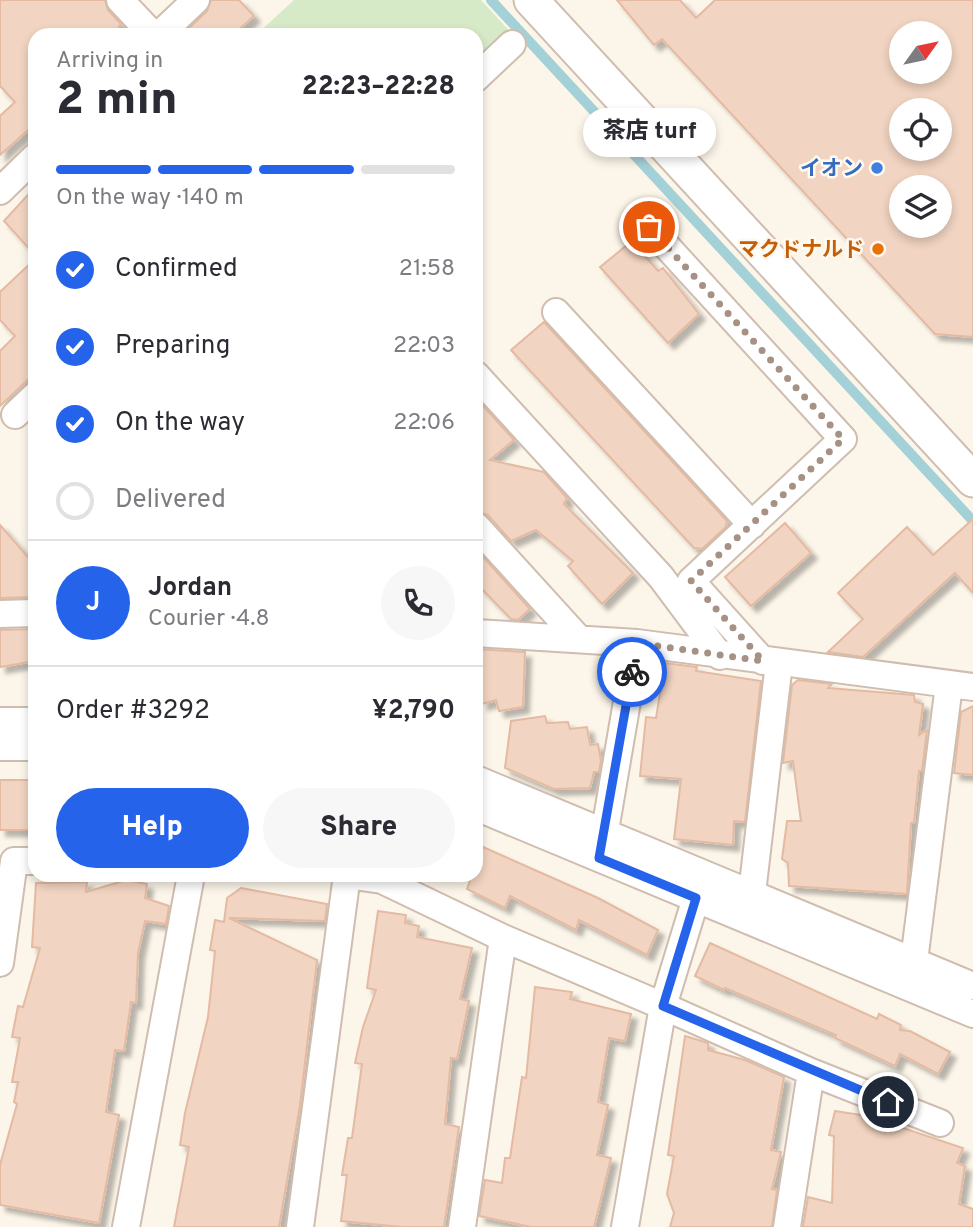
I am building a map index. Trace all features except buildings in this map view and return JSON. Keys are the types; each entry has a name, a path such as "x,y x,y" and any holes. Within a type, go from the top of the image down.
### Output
{"street":[{"path":"120,0 146,28"},
{"path":"166,28 196,0"},
{"path":"531,0 973,480"},
{"path":"483,71 512,44"},
{"path":"0,191 28,164"},
{"path":"649,227 843,439 691,581 771,662 752,893"},
{"path":"556,312 751,525"},
{"path":"483,382 661,577 720,656"},
{"path":"15,415 28,403"},
{"path":"483,534 579,639"},
{"path":"0,614 28,613"},
{"path":"483,633 637,643 961,686 914,961"},
{"path":"602,845 637,643"},
{"path":"0,721 28,721"},
{"path":"0,747 28,747"},
{"path":"483,783 696,898 973,1014"},
{"path":"483,809 752,893 973,986"},
{"path":"0,963 17,861"},
{"path":"126,1227 190,882"},
{"path":"300,1227 345,882"},
{"path":"386,882 503,938 811,1072 940,1123"},
{"path":"625,1227 663,1006 696,898"},
{"path":"462,1227 503,938"},
{"path":"787,1227 811,1072"}],"green space":[{"path":"294,0 481,0 514,36 483,64 483,28 264,28"}],"waterway":[{"path":"491,0 973,521"}],"way so far":[{"path":"632,672 637,643 763,661 691,581 843,439 649,227"}],"place":[{"name":"イオン","path":"877,168"},
{"name":"茶店 turf","path":"649,227"},
{"name":"マクドナルド","path":"878,249"}],"route":[{"path":"632,672 606,833 599,858 696,898 663,1006 811,1072 888,1102"}]}
